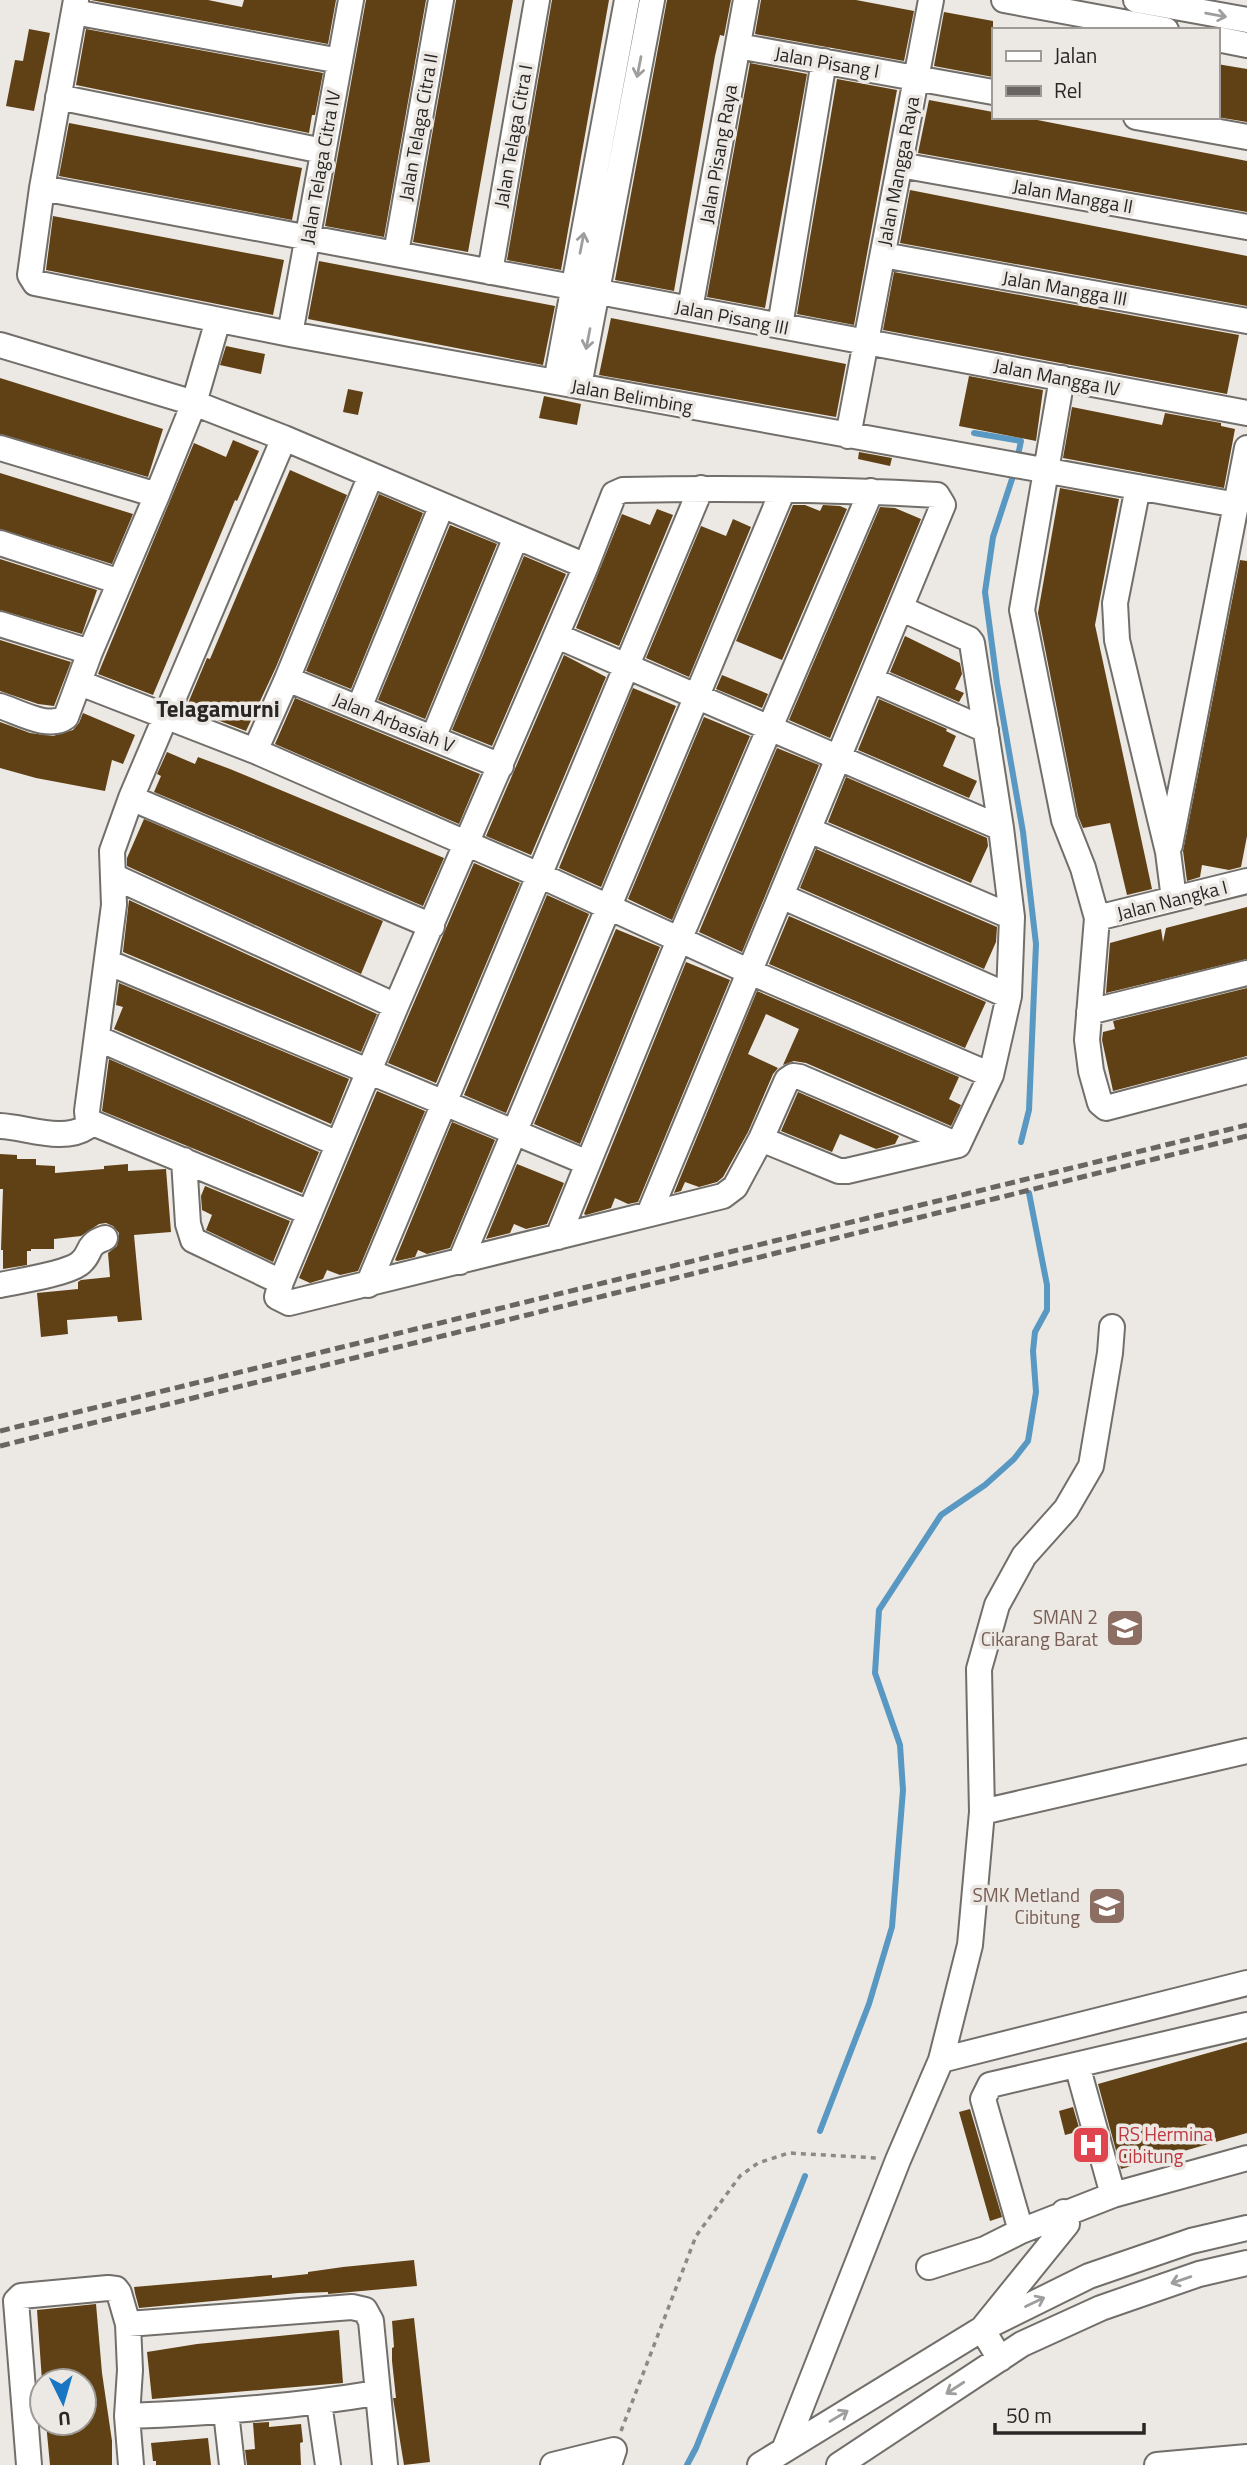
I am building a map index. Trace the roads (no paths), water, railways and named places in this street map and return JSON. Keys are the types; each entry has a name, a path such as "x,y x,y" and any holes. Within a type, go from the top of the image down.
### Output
{"street":[{"name":"Jalan Telaga Citra IV","path":"290,334 351,0"},
{"name":"Jalan Telaga Citra II","path":"396,253 441,0"},
{"name":"Jalan Telaga Citra I","path":"489,272 537,0"},
{"path":"568,384 585,289 627,0"},
{"path":"585,289 652,0"},
{"name":"Jalan Pisang Raya","path":"690,309 746,0"},
{"name":"Jalan Mangga Raya","path":"848,436 931,0"},
{"path":"1004,0 1102,9 1160,28"},
{"path":"1136,0 1247,20"},
{"path":"42,188 75,6 340,61"},
{"path":"1219,39 1247,44"},
{"name":"Jalan Pisang I","path":"738,46 992,92"},
{"path":"780,326 824,61"},
{"path":"58,97 323,151"},
{"path":"1147,119 1247,137"},
{"name":"Jalan Mangga II","path":"900,165 1247,227"},
{"name":"Jalan Pisang III","path":"42,188 866,342"},
{"name":"Jalan Belimbing","path":"42,188 30,278 35,283 290,334 1237,505"},
{"name":"Jalan Mangga III","path":"883,255 1247,321"},
{"path":"0,706 48,722 59,723 66,717 90,652 158,495 194,402 218,320"},
{"name":"Jalan Mangga IV","path":"866,342 1247,413"},
{"path":"0,345 194,402 586,566"},
{"path":"1062,378 1023,615 1064,820 1083,868 1097,918 1087,1040 1091,1071 1103,1107 1247,1071"},
{"path":"0,1126 60,1134 84,1130 87,1127 114,905 112,851 131,798 284,438"},
{"path":"1168,852 1247,447"},
{"path":"0,448 158,495"},
{"path":"255,751 288,678 371,475"},
{"path":"1138,487 1115,603 1117,640 1168,852 1174,899"},
{"path":"368,1285 701,488"},
{"path":"649,1214 902,609 943,502 937,495 871,491 701,488 618,490 396,1006 281,1282 278,1297 289,1303 368,1285 687,1206 730,1193 761,1139 788,1080 793,1076 958,1145"},
{"path":"460,1262 783,490"},
{"path":"558,1237 680,940 871,491"},
{"path":"359,708 442,505"},
{"path":"433,738 516,537"},
{"path":"0,543 120,582"},
{"path":"902,609 971,641 1001,828 1012,917 1009,996 991,1075 958,1145"},
{"path":"0,624 90,652"},
{"path":"556,636 1001,828"},
{"name":"Jalan Arbasiah V","path":"288,678 500,766"},
{"path":"872,680 986,730"},
{"path":"80,683 255,751 539,875 750,972 991,1075"},
{"path":"131,798 432,926"},
{"path":"808,830 1012,917"},
{"path":"114,877 396,1006"},
{"name":"Jalan Nangka I","path":"1097,918 1247,881"},
{"path":"780,896 1009,996"},
{"path":"107,962 588,1163"},
{"path":"1089,1012 1247,973"},
{"path":"97,1038 338,1144"},
{"path":"88,1121 310,1213"},
{"path":"761,1139 839,1171 958,1145"},
{"path":"184,1160 188,1224 193,1240 281,1282"},
{"path":"0,1284 80,1263 92,1242 105,1238"},
{"path":"784,2450 940,2060 970,1945 982,1812 979,1670 997,1605 1024,1556 1066,1509 1091,1466 1112,1327"},
{"path":"982,1812 1247,1751"},
{"path":"940,2060 1247,1983"},
{"path":"1021,2231 983,2099 990,2085 1247,2025"},
{"path":"1077,2065 1113,2195"},
{"path":"929,2267 985,2249 1064,2212 1113,2195 1247,2158"},
{"path":"982,2329 1067,2224 1064,2212"},
{"path":"760,2465 982,2329 1088,2276 1191,2241 1247,2228"},
{"path":"839,2465 1022,2344 1101,2308 1199,2274 1247,2263"},
{"path":"29,2465 10,2348 15,2303 21,2296 108,2288 116,2289 128,2324 130,2370 127,2416 131,2465"},
{"path":"128,2324 352,2307 365,2310 371,2320 385,2465"},
{"path":"982,2329 1000,2359"},
{"path":"127,2416 226,2412 319,2403 376,2393"},
{"path":"319,2403 328,2465"},
{"path":"226,2412 232,2465"},
{"path":"560,2464 612,2457"},
{"path":"1157,2465 1247,2457"}],"waterway":[{"path":"974,433 1021,441 1017,460"},
{"path":"1015,470 993,537 985,592 997,683 1023,832 1036,944 1029,1110 1021,1142"},
{"path":"820,2131 869,2004 892,1927 903,1790 900,1745 875,1673 879,1610 941,1515 985,1485 1014,1459 1028,1441 1036,1392 1033,1351 1035,1332 1047,1310 1047,1285 1029,1193"},
{"path":"687,2465 805,2176"}],"railway":[{"path":"0,1431 1247,1125"},
{"path":"0,1446 1247,1136"}],"place":[{"name":"SMAN 2 Cikarang Barat","path":"1125,1628"},
{"name":"SMK Metland Cibitung","path":"1107,1906"},
{"name":"RS Hermina Cibitung","path":"1091,2145"}],"district":[{"name":"Telagamurni","path":"218,709"}]}
